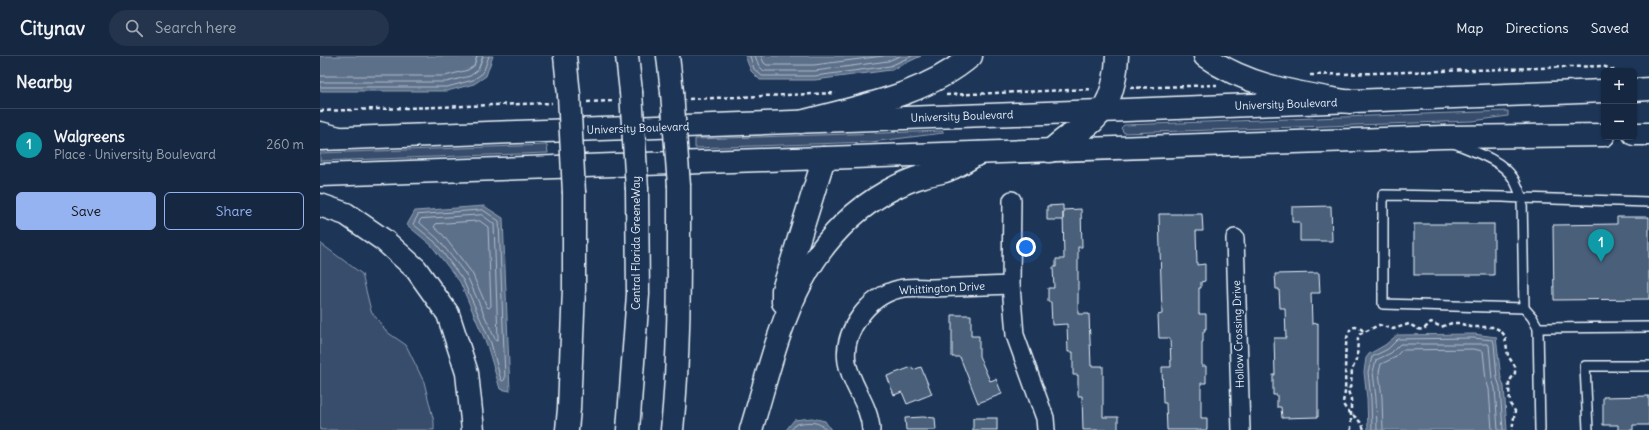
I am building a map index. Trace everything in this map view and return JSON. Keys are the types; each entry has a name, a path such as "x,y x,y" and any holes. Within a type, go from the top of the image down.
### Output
{"main road":[{"path":"565,56 571,100 574,193 574,290 569,409 566,430"},
{"name":"Central Florida GreeneWay","path":"627,56 623,96 637,189 638,294 628,430"},
{"path":"668,56 680,95 679,294 675,397 672,430"},
{"path":"801,122 918,89 959,66 971,56"},
{"path":"1050,151 1071,134 1087,127 1101,111 1113,89 1117,56"},
{"path":"1205,56 1219,66 1249,80 1276,89 1350,102"},
{"path":"1637,90 1649,89"},
{"name":"University Boulevard","path":"326,137 801,122 1601,91"},
{"path":"1637,134 1649,134"},
{"path":"320,175 1443,137 1601,135"},
{"path":"751,430 782,323 812,263 828,241 850,218 868,204 899,185 923,176 950,170 980,153"},
{"path":"782,323 784,290 824,158"},
{"path":"320,205 346,214 385,241 416,269 448,314 467,373 474,430"}],"street":[{"path":"1012,200 1012,285 1015,335 1045,418 1046,430"},
{"name":"Hollow Crossing Drive","path":"1235,238 1241,430"},
{"name":"Whittington Drive","path":"871,430 871,424 864,399 852,380 847,361 849,337 858,318 876,299 899,289 1012,285"}],"lane":[{"path":"1443,137 1500,164 1513,178 1522,198 1524,308 1532,317 1538,328 1540,430"},
{"path":"1524,308 1382,304 1382,195 1649,202"},
{"path":"1538,328 1649,327"},
{"path":"1588,430 1585,366 1649,366"}],"path":[{"path":"1308,76 1603,66 1608,68"},
{"path":"918,89 938,95 1232,85 1249,80"},
{"path":"680,95 842,93"},
{"path":"320,110 571,100 623,96"},
{"path":"1351,430 1351,399 1348,391 1351,386 1352,370 1357,358 1359,336 1363,331 1379,325 1393,329 1411,324 1420,329 1425,328 1431,322 1441,327 1454,323 1471,327 1491,326 1498,329 1504,336 1508,356 1515,366 1515,373 1509,384 1510,404 1515,411 1512,430"},
{"path":"1363,331 1359,327 1353,327 1349,331 1343,404 1346,409 1362,423 1364,430"}],"shaded area":[{"path":"1508,111 1508,116 1473,121 1124,133 1121,128 1124,125"},
{"path":"943,131 943,133 871,142 695,148 695,139"},
{"path":"547,145 548,153 320,161 320,153"},
{"path":"320,243 362,274 371,311 387,332 406,345 424,382 434,422 434,430 320,430"}],"water":[{"path":"320,56 493,56 486,76 474,84 447,91 320,91"},
{"path":"745,56 921,56 891,70 815,80 760,80 751,71"},
{"path":"484,206 503,218 510,391 500,389 487,345 460,282 431,245 407,225 415,211"},
{"path":"1474,334 1496,337 1501,378 1504,386 1507,430 1368,430 1364,372 1366,358 1369,354 1385,345 1397,335"},
{"path":"812,418 825,421 831,430 786,430 794,420"}],"building":[{"path":"1063,205 1063,210 1081,209 1082,247 1078,247 1078,314 1089,314 1091,366 1103,366 1103,417 1118,417 1118,430 1083,430 1082,396 1078,396 1078,375 1073,375 1073,352 1068,352 1067,324 1052,325 1051,302 1048,302 1048,288 1054,288 1053,267 1056,267 1056,259 1064,259 1063,211 1063,220 1047,220 1047,206"},
{"path":"1331,206 1332,241 1300,241 1300,222 1292,222 1292,207"},
{"path":"1159,214 1202,214 1203,231 1196,231 1197,265 1205,264 1205,281 1201,282 1201,288 1199,288 1199,314 1206,314 1206,329 1204,329 1205,332 1203,332 1202,342 1202,366 1206,366 1206,383 1201,383 1201,418 1207,418 1207,430 1167,430 1166,403 1163,403 1162,367 1171,367 1170,338 1159,338 1158,315 1162,314"},
{"path":"1617,217 1649,217 1649,299 1554,300 1553,225 1617,224"},
{"path":"1414,224 1494,224 1494,275 1414,275"},
{"path":"1319,273 1320,293 1311,293 1312,324 1318,323 1318,417 1282,418 1281,407 1277,407 1277,395 1273,395 1273,375 1275,375 1274,338 1286,338 1285,308 1280,308 1279,289 1276,289 1275,274"},
{"path":"952,315 971,315 971,336 979,336 979,356 990,381 996,379 1002,394 978,403 960,357 952,357"},
{"path":"912,367 913,370 921,367 932,394 907,404 902,392 894,395 887,376"},
{"path":"1649,396 1649,425 1633,425 1633,430 1618,430 1618,425 1603,425 1603,397"},
{"path":"905,418 935,418 936,430 906,430"},
{"path":"973,418 997,418 997,430 973,430"}],"place":[{"name":"Walgreens","path":"1601,262"}]}
